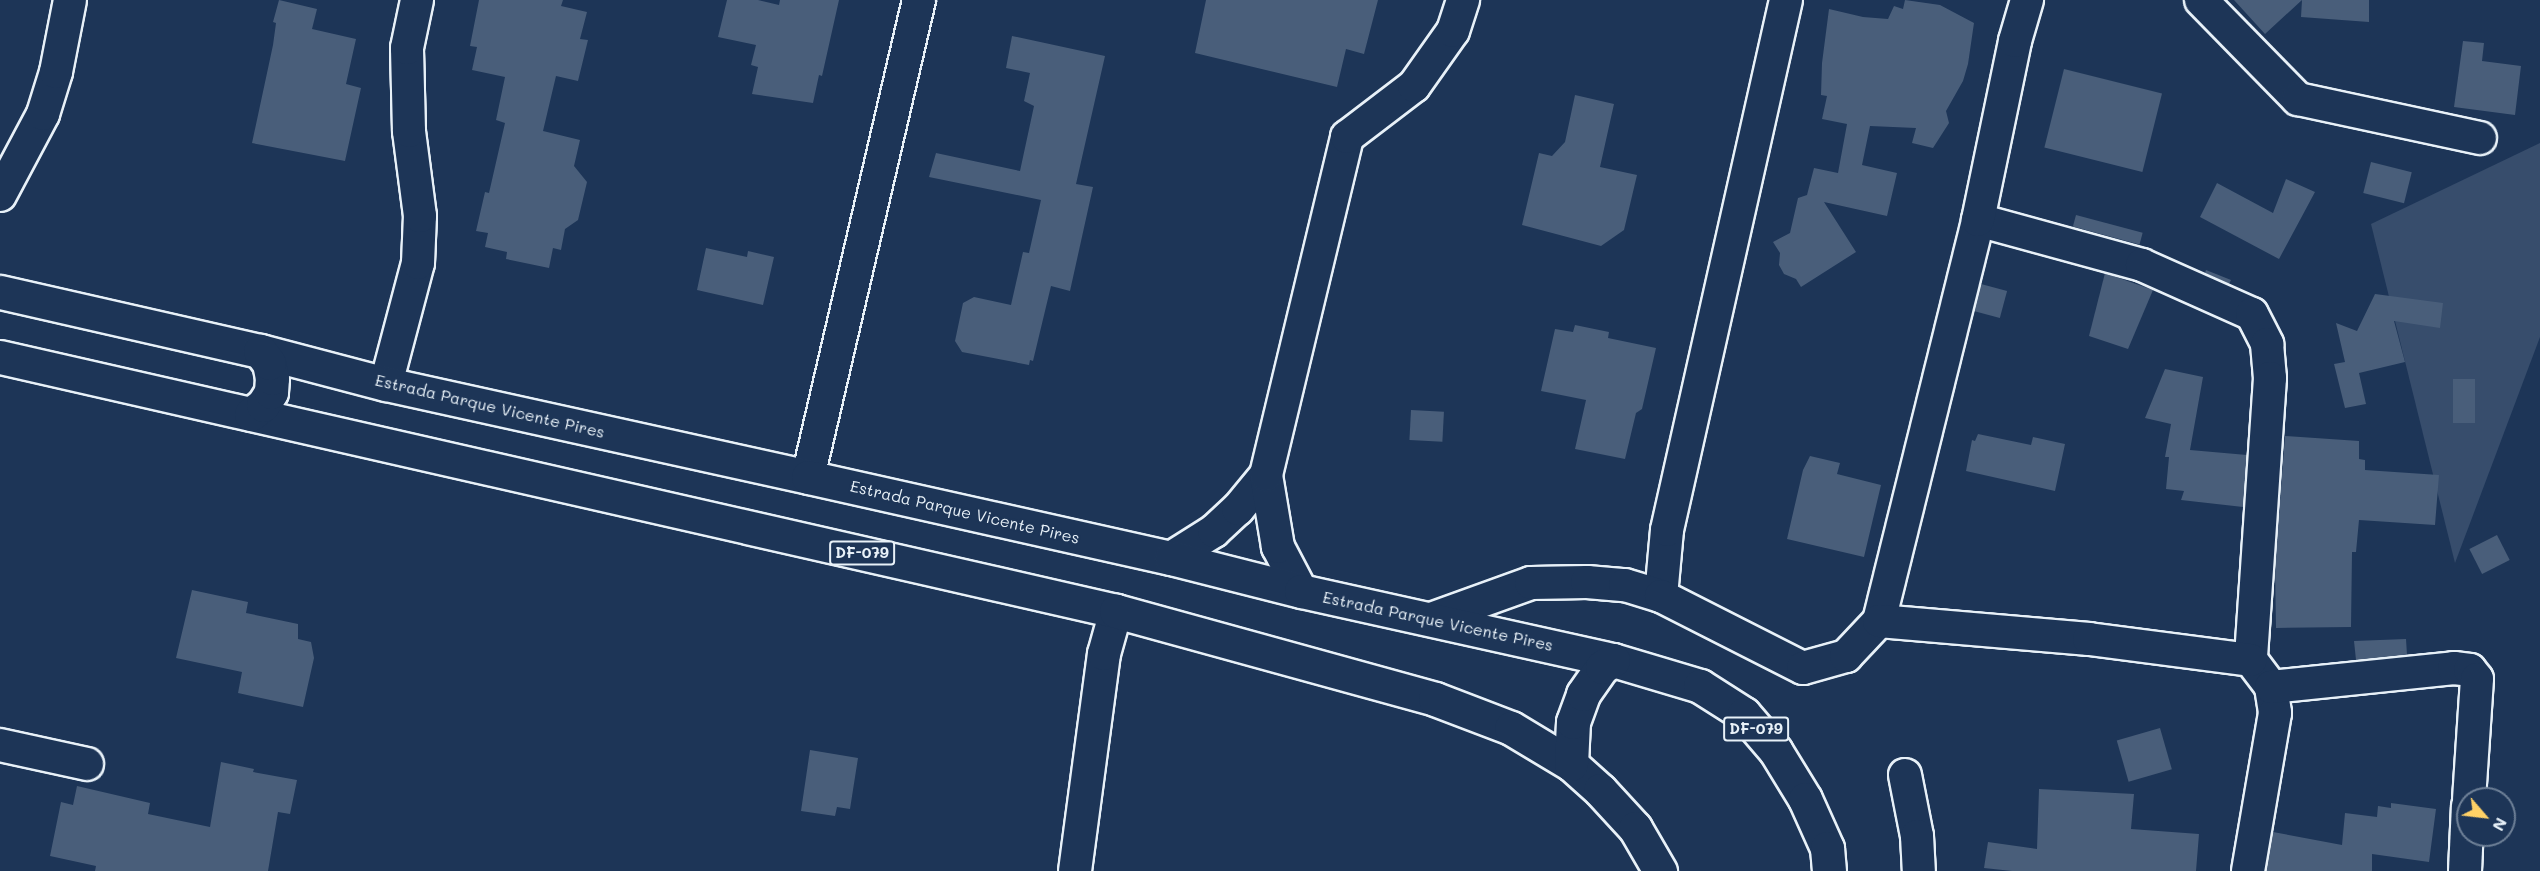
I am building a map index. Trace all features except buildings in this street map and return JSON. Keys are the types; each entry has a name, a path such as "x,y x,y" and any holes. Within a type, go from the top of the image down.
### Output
{"main road":[{"name":"Estrada Parque Vicente Pires","path":"0,292 260,351 386,384 1171,558 1301,591 1613,660 1700,686 1744,714 1775,750 1805,799 1827,848 1829,871"},
{"path":"251,414 263,405 270,392 272,378 269,363 260,351"},
{"name":"DF-079","path":"0,357 1116,611 1435,699 1511,728 1571,764 1600,789 1635,828 1660,871"},
{"path":"1571,764 1574,722 1582,694 1602,667 1613,660"}],"street":[{"path":"0,195 43,114 56,72 70,0"},
{"path":"386,384 418,263 420,216 409,131 407,48 417,0"},
{"path":"808,477 919,0"},
{"path":"1301,591 1278,548 1266,476 1347,137 1414,86 1453,31 1463,0"},
{"path":"1660,596 1667,531 1786,0"},
{"path":"1431,619 1531,583 1587,582 1625,585 1660,596 1803,668 1846,656 1879,621 1978,220 2015,41 2027,0"},
{"path":"2201,0 2298,99 2480,138"},
{"path":"1978,220 2142,265 2252,314 2267,344 2270,378 2251,660 2271,687 2275,713 2248,871"},
{"path":"1171,558 1214,531 1238,509 1266,476"},
{"path":"1075,871 1104,654 1116,611"},
{"path":"1879,621 2088,639 2251,660"},
{"path":"2271,687 2454,668 2470,670 2477,679 2470,787"},
{"path":"0,745 87,764"},
{"path":"1905,775 1917,836 1919,871"},
{"path":"2465,871 2466,847"}],"shaded area":[{"path":"2540,143 2540,337 2455,563 2371,224"}]}
